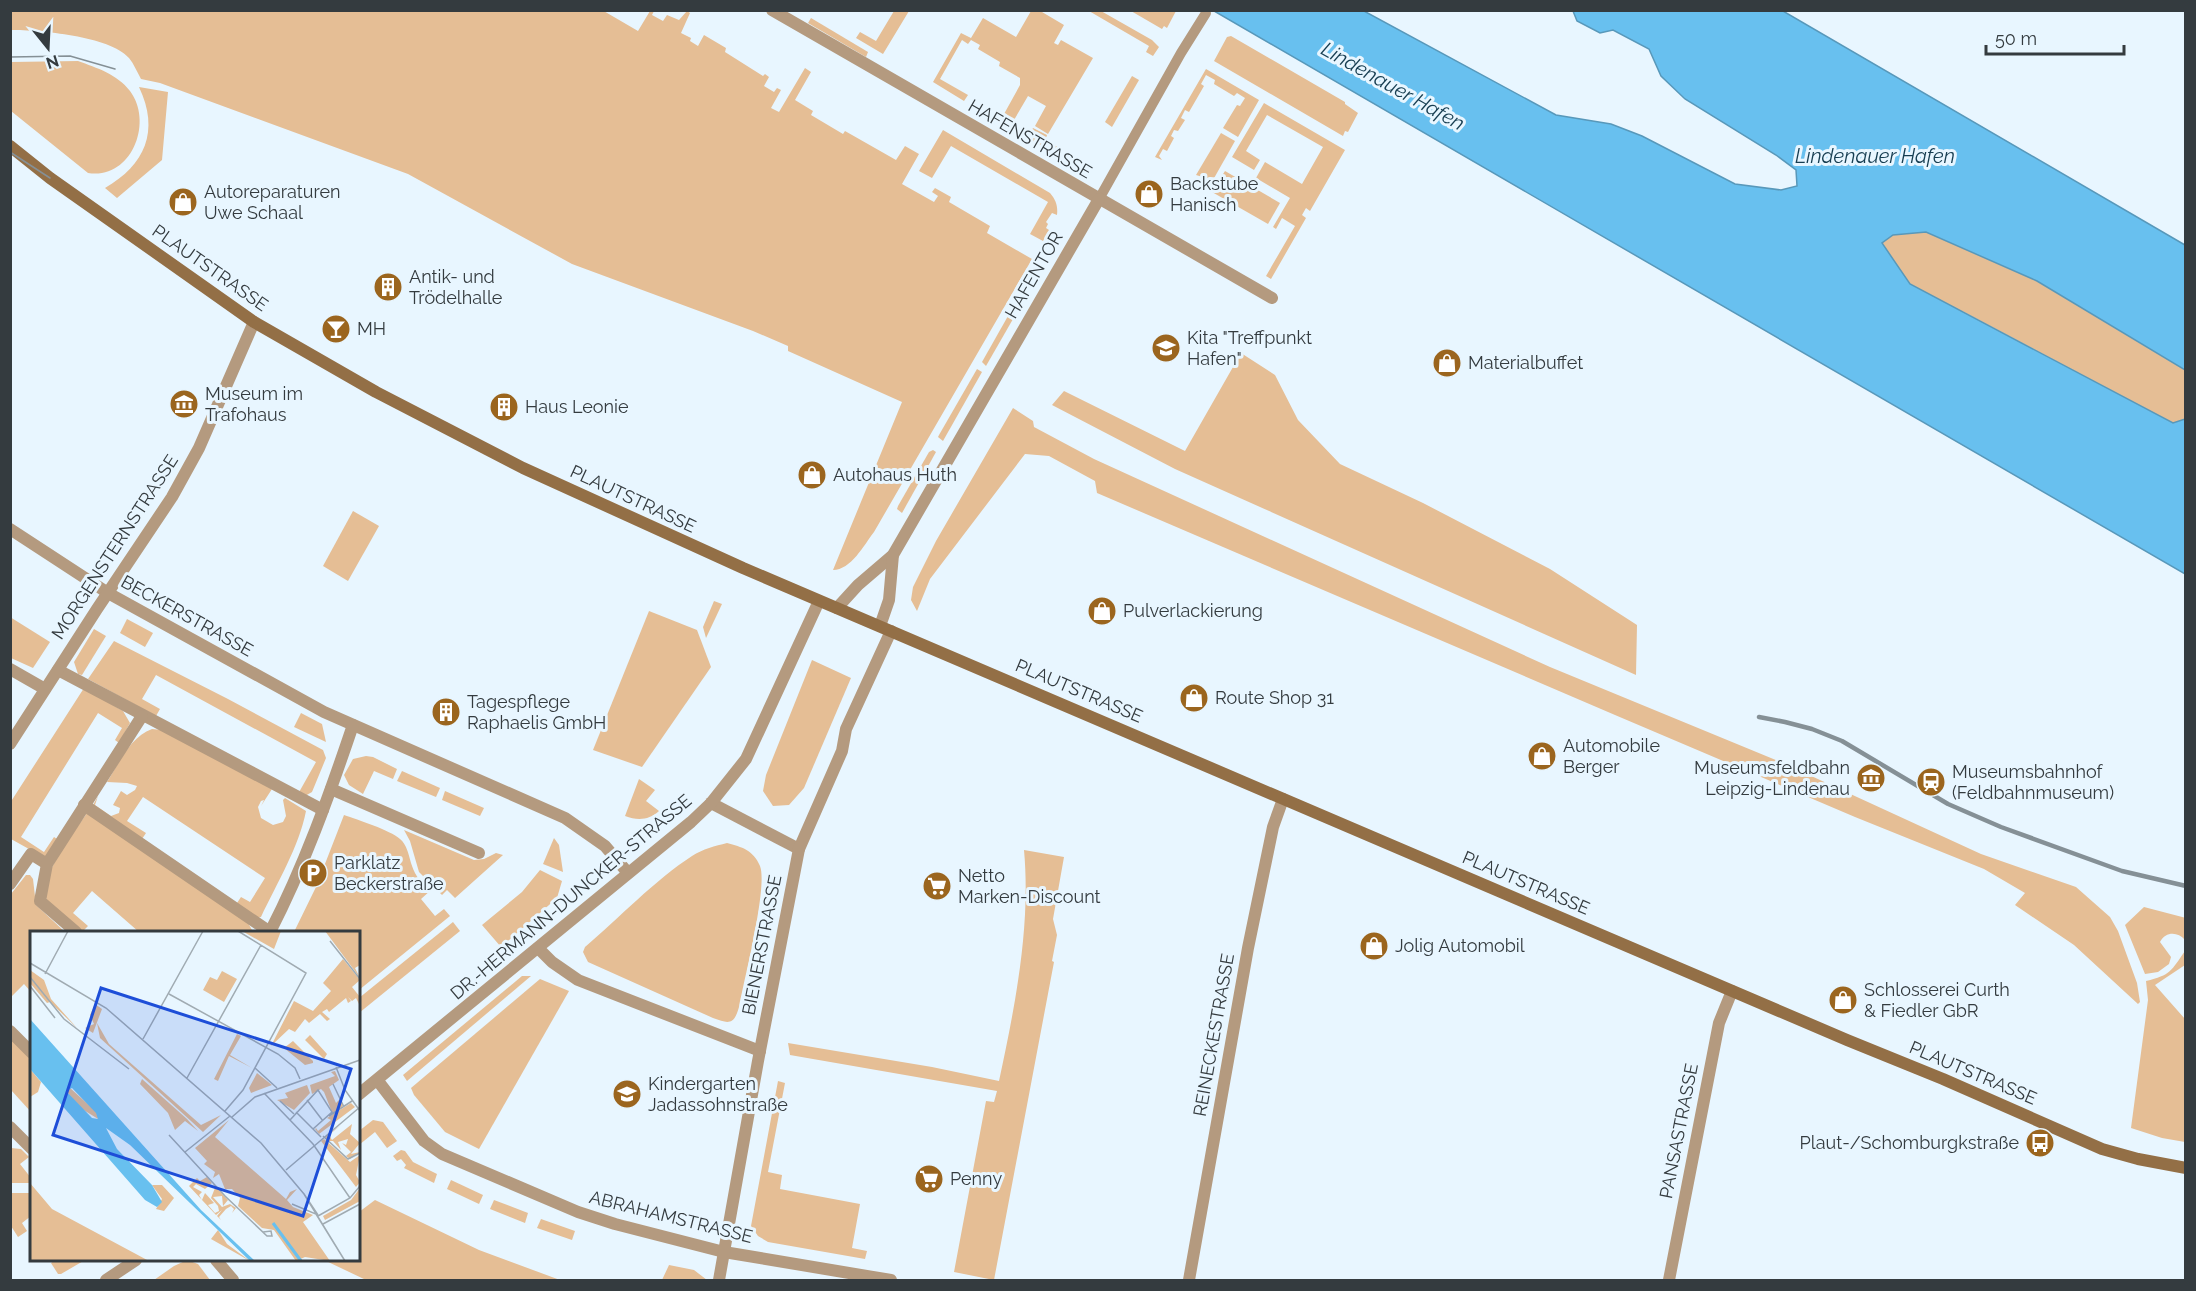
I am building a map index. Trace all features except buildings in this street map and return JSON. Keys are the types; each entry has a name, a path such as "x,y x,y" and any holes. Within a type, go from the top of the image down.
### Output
{"main road":[{"name":"PLAUTSTRASSE","path":"10,146 50,178 254,322 383,396 523,468 681,541 819,601 2102,1149 2138,1159 2186,1168"}],"street":[{"name":"HAFENSTRASSE","path":"772,10 1272,298"},
{"name":"HAFENTOR","path":"837,608 858,585 893,555 1099,200 1172,68 1206,13"},
{"name":"MORGENSTERNSTRASSE","path":"10,744 172,497 199,448 254,322"},
{"name":"BECKERSTRASSE","path":"10,529 108,593 324,712 565,818 605,846 628,873"},
{"name":"HAFENTOR","path":"885,628 893,555"},
{"name":"DR.-HERMANN-DUNCKER-STRASSE","path":"360,1094 691,822 711,803 746,759 819,601"},
{"name":"BIENERSTRASSE","path":"719,1281 799,849 842,751 846,729 885,628"},
{"path":"10,669 45,689"},
{"path":"58,670 323,810"},
{"path":"74,931 40,901 47,864 142,716"},
{"path":"270,931 306,856 332,789 353,725"},
{"path":"332,789 479,853"},
{"name":"REINECKESTRASSE","path":"1189,1281 1248,948 1273,826 1283,799"},
{"path":"711,803 799,849"},
{"path":"84,805 269,931"},
{"path":"10,884 31,854 47,864"},
{"path":"538,948 552,962 578,980 760,1051"},
{"name":"PANSASTRASSE","path":"1669,1281 1719,1023 1732,991"},
{"path":"10,1031 30,1051"},
{"name":"ABRAHAMSTRASSE","path":"378,1081 424,1141 442,1154 578,1212 724,1252 891,1281"},
{"path":"10,1126 30,1147"},
{"path":"217,1261 233,1281"},
{"path":"106,1281 120,1264"}],"shaded area":[{"path":"11,10 602,10 638,31 650,11 654,11 652,15 663,21 667,15 679,20 687,11 690,13 681,33 691,38 690,41 698,46 704,35 726,48 725,52 763,76 765,74 769,77 764,86 774,92 777,88 781,90 771,108 779,112 805,68 811,72 795,100 813,111 811,115 843,134 845,131 896,160 905,146 919,154 902,184 934,202 938,196 932,192 935,188 951,197 949,202 990,226 987,233 1032,259 874,532 846,566 833,570 902,402 788,351 788,346 753,331 572,264 408,174 160,83 141,79 129,58 120,50 106,44 56,33 11,30"},
{"path":"894,11 909,11 883,54 856,38 860,32 876,41"},
{"path":"1031,11 1042,11 1064,25 1054,43 1058,45 1061,40 1093,58 1048,134 1035,126 1046,106 1028,96 1014,120 1004,114 1020,85 1020,78 999,66 1000,62 978,49 980,45 971,40 968,44 962,40 940,79 968,95 964,101 933,82 961,33 971,38 983,18 1016,37"},
{"path":"1089,11 1101,11 1152,40 1159,47 1153,56 1146,52 1149,46"},
{"path":"1131,11 1176,11 1167,28 1164,26 1162,29"},
{"path":"811,18 868,52 866,57 808,23"},
{"path":"1231,36 1345,102 1358,113 1348,132 1345,131 1343,136 1214,61 1227,37"},
{"path":"78,61 119,80 130,91 137,104 140,118 139,133 134,147 127,159 116,168 103,173 88,173 11,111 11,62"},
{"path":"1206,69 1259,100 1238,137 1223,128 1237,105 1240,106 1245,98 1237,93 1234,96 1214,84 1215,80 1206,75 1201,84 1204,86 1189,112 1185,110 1181,118 1185,120 1178,131 1174,130 1171,136 1174,138 1167,151 1163,149 1159,156 1162,160 1155,157"},
{"path":"1132,76 1139,80 1112,127 1105,122"},
{"path":"139,87 168,92 162,160 117,198 105,188 119,179 139,158 148,132 145,103"},
{"path":"1264,103 1345,150 1310,211 1306,208 1302,215 1306,218 1271,279 1266,276 1295,226 1282,218 1276,229 1273,227 1290,198 1256,178 1265,162 1302,184 1323,147 1267,115 1246,151 1260,160 1254,170 1232,157"},
{"path":"1033,128 1047,135 1045,141 1062,149 1059,156 1027,138"},
{"path":"943,130 1050,193 1056,203 1057,215 1052,213 1046,222 1048,224 1046,228 1049,230 1043,241 1030,234 1048,202 951,146 932,178 919,171"},
{"path":"1221,133 1235,141 1213,180 1196,175"},
{"path":"1225,171 1280,203 1268,224 1212,192"},
{"path":"1838,224 1926,232 2037,281 2185,370 2185,419 2173,423 1962,311 1969,328 1827,233"},
{"path":"1008,316 1013,319 986,366 982,362"},
{"path":"1241,353 1275,375 1298,420 1340,464 1423,503 1550,569 1637,625 1636,675 1175,469 1052,405 1064,391 1185,451"},
{"path":"977,369 982,372 943,441 938,437"},
{"path":"1013,408 1033,421 1034,427 1094,459 1550,667 1783,763 1981,854 2076,887 2110,917 2118,931 2137,983 2140,1002 2138,1004 2074,945 2015,905 2025,893 1984,869 1855,817 1097,493 1095,481 1049,456 1025,454 930,579 917,611 911,600 913,587 936,541"},
{"path":"933,450 936,452 902,513 897,509 898,506 929,452"},
{"path":"353,511 379,526 348,581 323,566"},
{"path":"714,601 722,604 706,638 703,627"},
{"path":"649,611 697,630 711,667 642,767 593,750"},
{"path":"10,617 50,642 33,668 11,658"},
{"path":"127,619 153,633 145,647 120,633"},
{"path":"94,629 106,636 82,675 78,674 74,662"},
{"path":"114,641 323,750 326,758 312,792 305,796 298,794 316,762 156,675 142,699 160,709 156,716 88,679"},
{"path":"812,660 851,678 804,788 789,805 773,806 763,791 766,775"},
{"path":"84,688 123,711 130,723 119,743 115,740 122,728 98,713 21,837 44,852 54,837 57,839 45,858 11,839 10,803"},
{"path":"301,713 322,724 326,742 294,727"},
{"path":"152,729 162,730 272,789 258,807 261,818 273,825 283,822 286,816 283,800 285,798 306,811 293,851 261,917 257,918 237,903 241,897 250,902 265,878 143,797 127,821 146,833 142,839 93,805 98,796 95,805 111,816 119,813 120,808 113,805 121,791 127,795 137,786 107,782 131,744"},
{"path":"366,756 397,769 393,779 374,771 363,794 349,785 344,775 353,759"},
{"path":"402,771 440,788 436,797 397,781"},
{"path":"639,779 655,790 646,801 659,811 647,818 634,819 625,816"},
{"path":"445,791 484,808 480,816 442,800"},
{"path":"87,813 248,923 252,930 138,931 92,891 73,913 88,926 81,931 47,900 45,891 52,868"},
{"path":"344,815 382,829 400,839 407,850 417,877 431,890 421,899 435,916 444,909 450,916 360,989 360,931 294,931 316,887"},
{"path":"404,830 474,860 484,859 496,853 503,855 455,898 447,890 442,895 419,872 410,841"},
{"path":"554,838 559,845 563,872 543,864"},
{"path":"727,843 742,848 754,856 760,866 762,877 754,934 739,1007 733,1020 727,1022 713,1018 588,962 583,952 585,947 651,888 692,856"},
{"path":"1024,850 1064,857 1053,919 1057,935 1052,961 1054,962 994,1280 954,1272 986,1101 994,1102 997,1091 790,1055 788,1043 932,1067 999,1081 1020,966 1026,879"},
{"path":"540,870 562,881 557,898 501,947 482,925 522,892"},
{"path":"26,875 30,875 33,879 36,905 64,931 30,931 30,991 24,984 11,997 11,894"},
{"path":"2144,907 2186,918 2185,940 2179,935 2169,934 2160,942 2171,957 2169,964 2158,972 2145,974 2125,925"},
{"path":"453,922 460,931 360,1012 360,997"},
{"path":"2185,951 2185,965 2155,985 2185,1019 2185,1142 2162,1138 2131,1128 2148,1000 2146,981 2161,977 2170,971"},
{"path":"522,976 531,976 407,1081 403,1075"},
{"path":"540,979 569,991 479,1149 445,1132 414,1095 411,1088"},
{"path":"10,1036 30,1057 30,1111 11,1090"},
{"path":"778,1081 785,1083 768,1172 782,1175 780,1189 860,1204 852,1248 867,1251 865,1259 768,1242 758,1236 751,1226"},
{"path":"373,1120 383,1122 397,1141 387,1148 375,1132 360,1144 360,1130"},
{"path":"11,1148 21,1149 29,1157 20,1164 30,1177 30,1183 11,1183"},
{"path":"401,1150 405,1151 413,1162 437,1174 434,1183 404,1168 406,1165 401,1159 397,1161 393,1156"},
{"path":"451,1180 483,1195 479,1204 447,1189"},
{"path":"10,1193 30,1193 30,1217 22,1223 27,1231 18,1237 11,1226"},
{"path":"375,1200 479,1250 560,1280 366,1280 326,1261 360,1261 360,1211"},
{"path":"494,1200 528,1213 525,1223 490,1209"},
{"path":"541,1219 575,1231 572,1240 537,1228"},
{"path":"54,1261 83,1261 61,1274 58,1274 51,1263"},
{"path":"185,1261 198,1264 210,1280 154,1280"},
{"path":"669,1265 694,1270 707,1280 662,1280"}],"water":[{"name":"Lindenauer Hafen","path":"1214,11 1364,11 1556,115 1611,124 1642,136 1735,184 1781,190 1797,186 1796,170 1776,155 1685,99 1661,76 1649,49 1613,30 1600,33 1577,21 1573,11 1783,11 2185,245 2185,370 2037,281 1926,232 1893,235 1882,243 1910,284 2173,423 2185,419 2185,574"}],"tram line":[{"path":"10,57 70,56 115,69"},
{"path":"10,152 50,178"}],"railway":[{"path":"1759,717 1812,729 1842,741 1948,804 2001,827 2122,871 2186,886"}],"place":[{"name":"Backstube Hanisch","path":"1149,194"},
{"name":"Autoreparaturen Uwe Schaal","path":"183,202"},
{"name":"Antik- und Trödelhalle","path":"388,287"},
{"name":"MH","path":"336,329"},
{"name":"Kita \"Treffpunkt Hafen\"","path":"1166,348"},
{"name":"Materialbuffet","path":"1447,363"},
{"name":"Museum im Trafohaus","path":"184,404"},
{"name":"Haus Leonie","path":"504,407"},
{"name":"Autohaus Huth","path":"812,475"},
{"name":"Pulverlackierung","path":"1102,611"},
{"name":"Route Shop 31","path":"1194,698"},
{"name":"Tagespflege Raphaelis GmbH","path":"446,712"},
{"name":"Automobile Berger","path":"1542,756"},
{"name":"Museumsfeldbahn Leipzig-Lindenau","path":"1871,778"},
{"name":"Museumsbahnhof (Feldbahnmuseum)","path":"1931,782"},
{"name":"Parklatz Beckerstraße","path":"313,873"},
{"name":"Netto Marken-Discount","path":"937,886"},
{"name":"Jolig Automobil","path":"1374,946"},
{"name":"Schlosserei Curth & Fiedler GbR","path":"1843,1000"},
{"name":"Kindergarten Jadassohnstraße","path":"627,1094"},
{"name":"Plaut-/Schomburgkstraße","path":"2040,1143"},
{"name":"Penny","path":"929,1179"}]}
